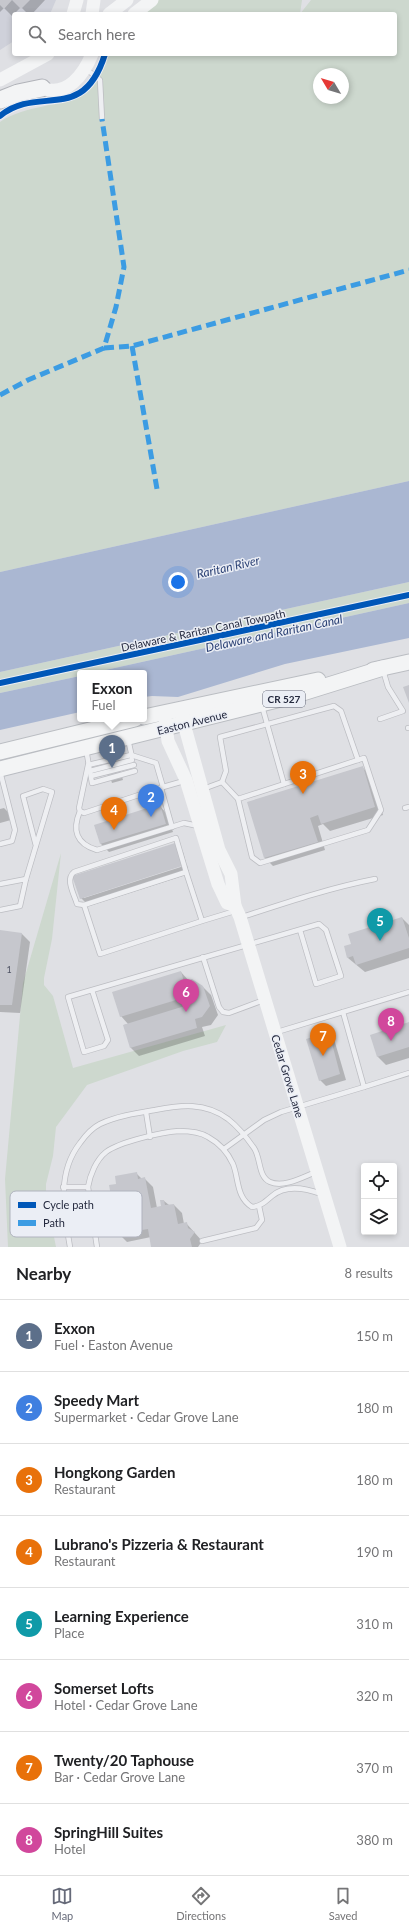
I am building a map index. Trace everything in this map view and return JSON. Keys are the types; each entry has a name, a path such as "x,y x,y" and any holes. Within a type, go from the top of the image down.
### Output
{"highway":[{"path":"0,100 18,93 42,88"}],"main road":[{"path":"73,12 77,0"},
{"path":"83,0 84,12"},
{"path":"92,12 94,0"},
{"path":"112,12 128,0"},
{"path":"137,12 152,0"},
{"path":"22,68 37,56"},
{"path":"0,80 44,56"},
{"path":"42,88 69,76 79,65 83,56"},
{"path":"42,88 50,91 68,86 75,82 86,69 91,56"},
{"name":"Easton Avenue","path":"0,768 167,728 181,717 278,688 409,662"},
{"name":"Easton Avenue","path":"147,716 164,712 181,717 262,704 383,668"},
{"name":"Cedar Grove Lane","path":"164,712 168,741 186,780 218,884 227,903 237,912"},
{"name":"Cedar Grove Lane","path":"181,717 219,850 231,874 237,912 298,1106 340,1247"},
{"path":"0,752 123,722"}],"lane":[{"path":"86,69 100,80 102,119"},
{"path":"380,719 402,711 388,687 383,668"},
{"path":"262,704 284,784"},
{"path":"222,782 226,771 220,737 334,706 341,711 358,760"},
{"path":"85,747 92,783 135,772 127,737"},
{"path":"222,782 238,799 252,857 260,863 368,830 381,810 364,758 238,799"},
{"path":"90,770 133,760"},
{"path":"91,776 133,760"},
{"path":"88,765 133,760 156,763 172,827"},
{"path":"88,765 79,808 80,812 76,821 75,829 77,835 85,844 97,850 184,823 200,827"},
{"path":"0,768 15,830 12,840 0,844"},
{"path":"80,812 84,813 186,780"},
{"path":"201,789 222,782"},
{"path":"0,910 20,906 26,879 36,846 52,792 43,789 23,796 36,846"},
{"path":"0,797 6,796"},
{"path":"186,872 84,905 77,904 69,879 70,875 74,872 176,838 202,922"},
{"path":"0,884 26,879"},
{"path":"84,905 100,954 237,912 375,879"},
{"path":"92,990 108,1040 104,1046 84,1052 68,997 203,957 319,924 326,930 341,976 316,984 300,930"},
{"path":"203,957 219,1007 223,1012 229,1013 265,1000"},
{"path":"275,1032 409,992"},
{"path":"343,1012 364,1087"},
{"path":"224,1149 264,1120 298,1106 409,1073"},
{"path":"63,1191 69,1162 74,1151 85,1136 98,1125 110,1120 182,1105 199,1107 228,1119 255,1149 263,1176 271,1182 281,1185 318,1172"},
{"path":"146,1112 150,1137"},
{"path":"89,1191 90,1178 96,1164 105,1153 118,1145 178,1131 194,1132 208,1137 224,1149 232,1164 243,1199 252,1207 259,1206 277,1192 293,1188 307,1189 325,1195"},
{"path":"63,1187 88,1187"},
{"path":"202,1241 256,1228 262,1220 259,1206"},
{"path":"68,1237 70,1247"},
{"path":"96,1237 97,1247"}],"shaded area":[{"path":"0,0 56,0 51,12 12,12 12,42 0,50"},
{"path":"157,0 302,0 300,12 141,12"},
{"path":"311,0 409,0 409,481 0,572 0,122 21,112 55,104 77,96 91,88 108,56 397,56 397,12 302,12"},
{"path":"409,582 409,603 106,670 77,670 77,677 0,693 0,672"},
{"path":"61,853 52,939 44,985 53,996 73,1068 226,1025 217,1042 183,1051 87,1085 56,1127 53,1156 46,1184 46,1191 10,1191 10,1237 54,1237 56,1247 8,1247 5,1179 23,983"}],"water":[{"name":"Raritan River","path":"409,481 409,582 0,672 0,572"},
{"name":"Delaware and Raritan Canal","path":"409,603 409,638 285,664 178,697 147,697 147,670 106,670"},
{"path":"77,677 77,713 0,730 0,693"}],"building":[{"path":"0,0 12,0 4,9 0,5"},
{"path":"12,0 30,0 21,9"},
{"path":"409,685 409,703 403,687"},
{"path":"116,756 122,778 109,781 103,759"},
{"path":"363,766 375,807 321,824 318,815 310,818 318,842 264,858 247,802"},
{"path":"160,804 166,824 100,844 94,825"},
{"path":"175,843 182,866 80,899 72,876"},
{"path":"402,917 409,938 409,948 356,965 353,956 347,958 344,946 351,944 348,934"},
{"path":"0,930 22,933 12,1005 0,1005"},
{"path":"181,971 184,982 192,979 203,986 210,1006 202,1017 195,1019 197,1028 130,1048 123,1025 188,1005 186,997 120,1017 112,992"},
{"path":"409,1022 409,1047 377,1057 370,1035"},
{"path":"329,1032 340,1074 319,1081 306,1039"},
{"path":"137,1172 138,1179 145,1177 151,1208 161,1206 160,1200 164,1200 165,1205 174,1204 178,1224 187,1222 188,1228 195,1232 190,1239 192,1247 151,1247 148,1229 142,1230 142,1191 110,1191 109,1185 116,1184 115,1176"}],"marked path":[{"path":"0,395 28,380 104,348 116,307 124,267 102,119"},
{"path":"104,348 132,346 409,270"},
{"path":"132,346 157,489"}],"cycle path":[{"path":"0,116 15,107 30,103 59,100 72,96 85,89 96,76 104,56"},
{"name":"Delaware & Raritan Canal Towpath","path":"0,683 409,595"}],"place":[{"name":"Exxon","path":"112,768"},
{"name":"Hongkong Garden","path":"303,794"},
{"name":"Speedy Mart","path":"151,817"},
{"name":"Lubrano's Pizzeria & Restaurant","path":"114,830"},
{"name":"Learning Experience","path":"380,941"},
{"name":"Somerset Lofts","path":"186,1012"},
{"name":"SpringHill Suites","path":"391,1041"},
{"name":"Twenty/20 Taphouse","path":"323,1056"}]}
